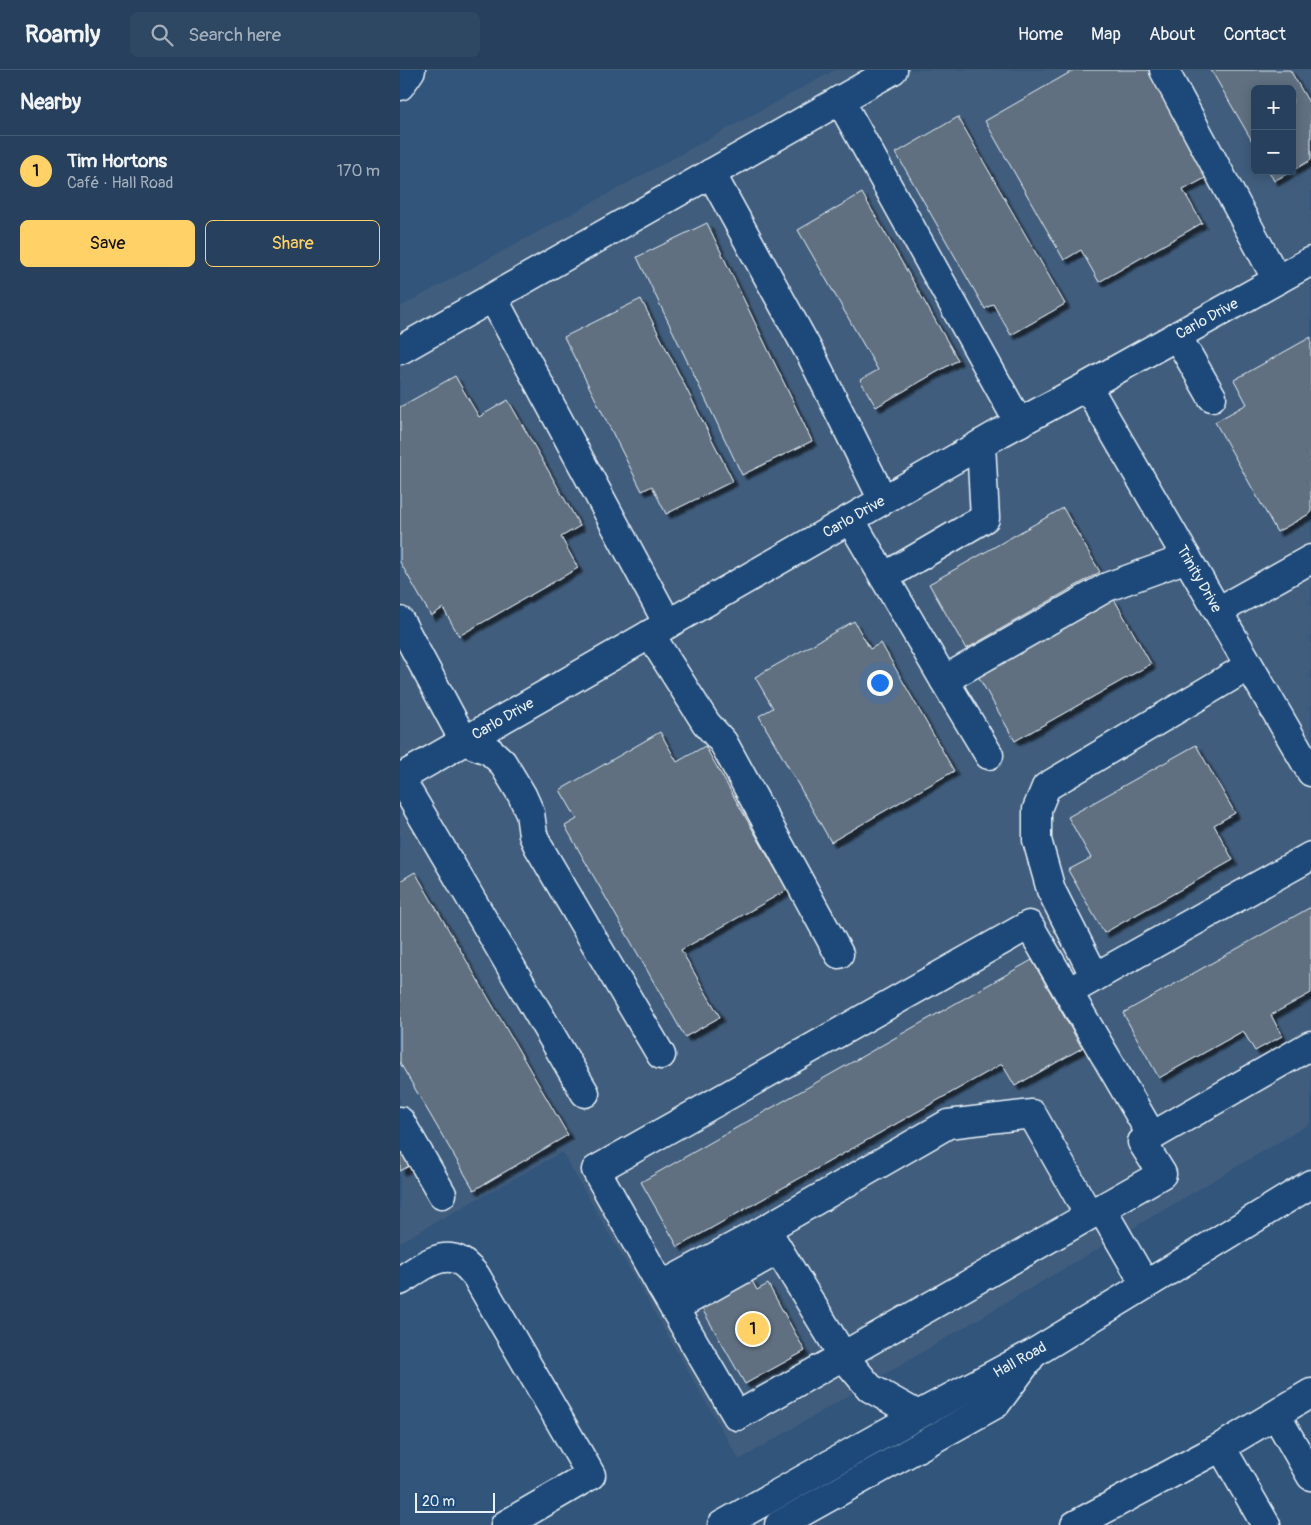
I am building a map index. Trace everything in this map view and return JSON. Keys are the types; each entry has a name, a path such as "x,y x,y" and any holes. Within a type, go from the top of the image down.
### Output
{"main road":[{"path":"400,86 411,70"},
{"path":"400,350 893,70"},
{"path":"1164,70 1277,280"},
{"path":"840,100 1018,423"},
{"path":"711,173 812,357 883,500"},
{"name":"Carlo Drive","path":"400,778 1018,423 1311,261"},
{"path":"493,298 706,722 724,742 839,954"},
{"path":"1177,336 1212,397"},
{"name":"Trinity Drive","path":"1088,386 1311,772"},
{"path":"884,577 985,518 981,444"},
{"path":"850,519 989,755"},
{"path":"944,680 1107,588 1187,558"},
{"path":"1218,611 1311,559"},
{"path":"400,620 464,741 490,751 502,762 522,794 530,813 533,835 538,846 661,1055"},
{"path":"1096,977 1050,890 1037,840 1037,809 1046,787 1249,666"},
{"path":"400,778 585,1093"},
{"path":"1068,992 1311,856"},
{"path":"1152,1136 1029,925 596,1170 667,1297 737,1416 1162,1174 1142,1142 1311,1045"},
{"path":"667,1297 772,1239 948,1124 1032,1114 1095,1212 1146,1284"},
{"path":"400,1121 442,1194"},
{"name":"Hall Road","path":"722,1525 918,1415 1034,1353 1311,1184"},
{"path":"772,1239 843,1356 870,1388 918,1415"},
{"path":"400,1280 435,1260 450,1257 460,1260 476,1276 590,1475 521,1521"},
{"path":"779,1525 996,1404 1034,1353"},
{"path":"1075,1525 1221,1447 1311,1393"},
{"path":"1276,1415 1311,1476"},
{"path":"1221,1447 1266,1525"}],"shaded area":[{"path":"835,70 1311,70 1311,1123 739,1460 562,1152 400,1242 400,307"}],"building":[{"path":"1074,70 1151,70 1211,175 1183,190 1202,223 1099,282 1081,250 1064,260 985,121"},
{"path":"1211,70 1290,70 1311,106 1311,160 1296,169 1296,85 1251,85 1251,139"},
{"path":"958,117 1065,304 1011,335 993,304 985,309 896,153"},
{"path":"1271,175 1285,175 1274,181"},
{"path":"862,193 958,360 876,407 860,380 878,370 798,230"},
{"path":"707,223 812,441 742,475 637,257"},
{"path":"641,299 733,481 666,514 652,486 642,491 564,337"},
{"path":"1311,337 1311,513 1277,532 1215,422 1247,404 1234,380"},
{"path":"455,376 479,417 508,400 580,526 561,537 578,568 459,636 443,608 431,616 400,562 400,407"},
{"path":"1063,508 1100,572 966,649 929,584"},
{"path":"1114,599 1151,664 1015,741 978,676"},
{"path":"854,621 870,649 881,643 954,771 831,842 759,716 773,708 755,677"},
{"path":"660,732 677,762 705,746 787,890 681,950 720,1017 685,1037 565,826 577,819 560,790"},
{"path":"1196,745 1235,813 1214,825 1233,860 1104,933 1068,870 1091,858 1068,817"},
{"path":"415,872 568,1135 474,1190 400,1063 400,881"},
{"path":"1311,907 1311,993 1271,1015 1282,1036 1255,1051 1243,1031 1159,1078 1123,1013"},
{"path":"1032,960 1082,1048 1015,1086 1002,1064 678,1247 641,1182"},
{"path":"400,1147 411,1165 400,1171"},
{"path":"751,1279 757,1290 768,1284 805,1351 745,1384 701,1307"}],"place":[{"name":"Tim Hortons","path":"753,1329"}]}
